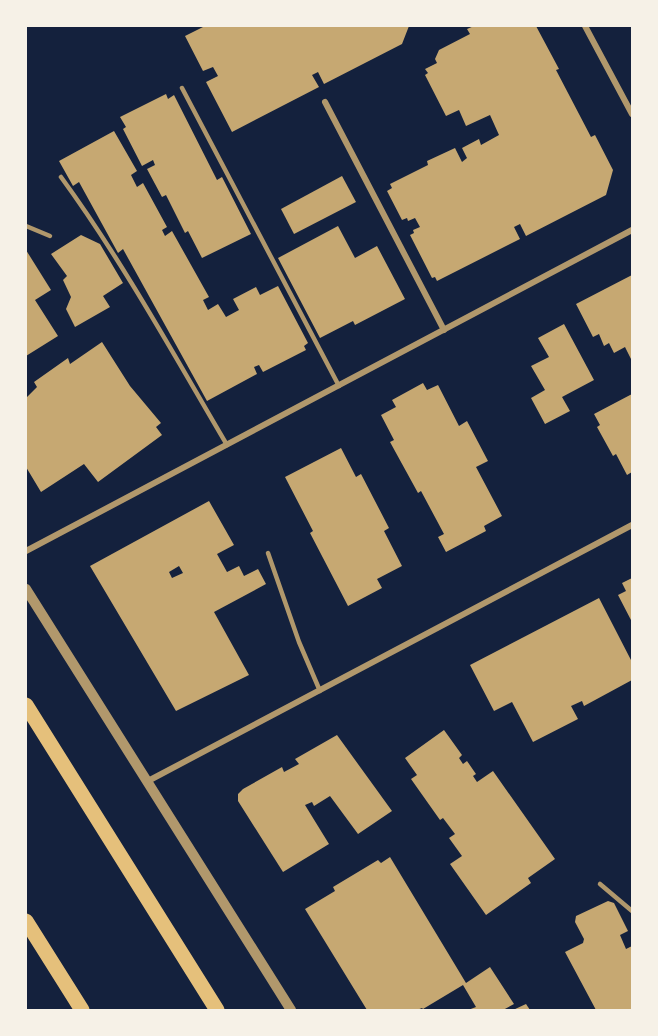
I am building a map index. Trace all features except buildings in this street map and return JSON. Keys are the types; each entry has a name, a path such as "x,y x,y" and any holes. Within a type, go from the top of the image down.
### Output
{"main road":[{"path":"26,705 217,1011"},
{"path":"26,921 82,1011"}],"street":[{"path":"585,26 633,114"},
{"path":"325,102 444,330"},
{"path":"26,551 633,230"},
{"path":"148,781 633,525"},
{"path":"26,589 291,1011"}],"lane":[{"path":"182,88 339,386"},
{"path":"61,177 124,271 227,445"},
{"path":"26,226 50,236"},
{"path":"268,554 299,642 320,691"},
{"path":"600,884 633,911"}]}
